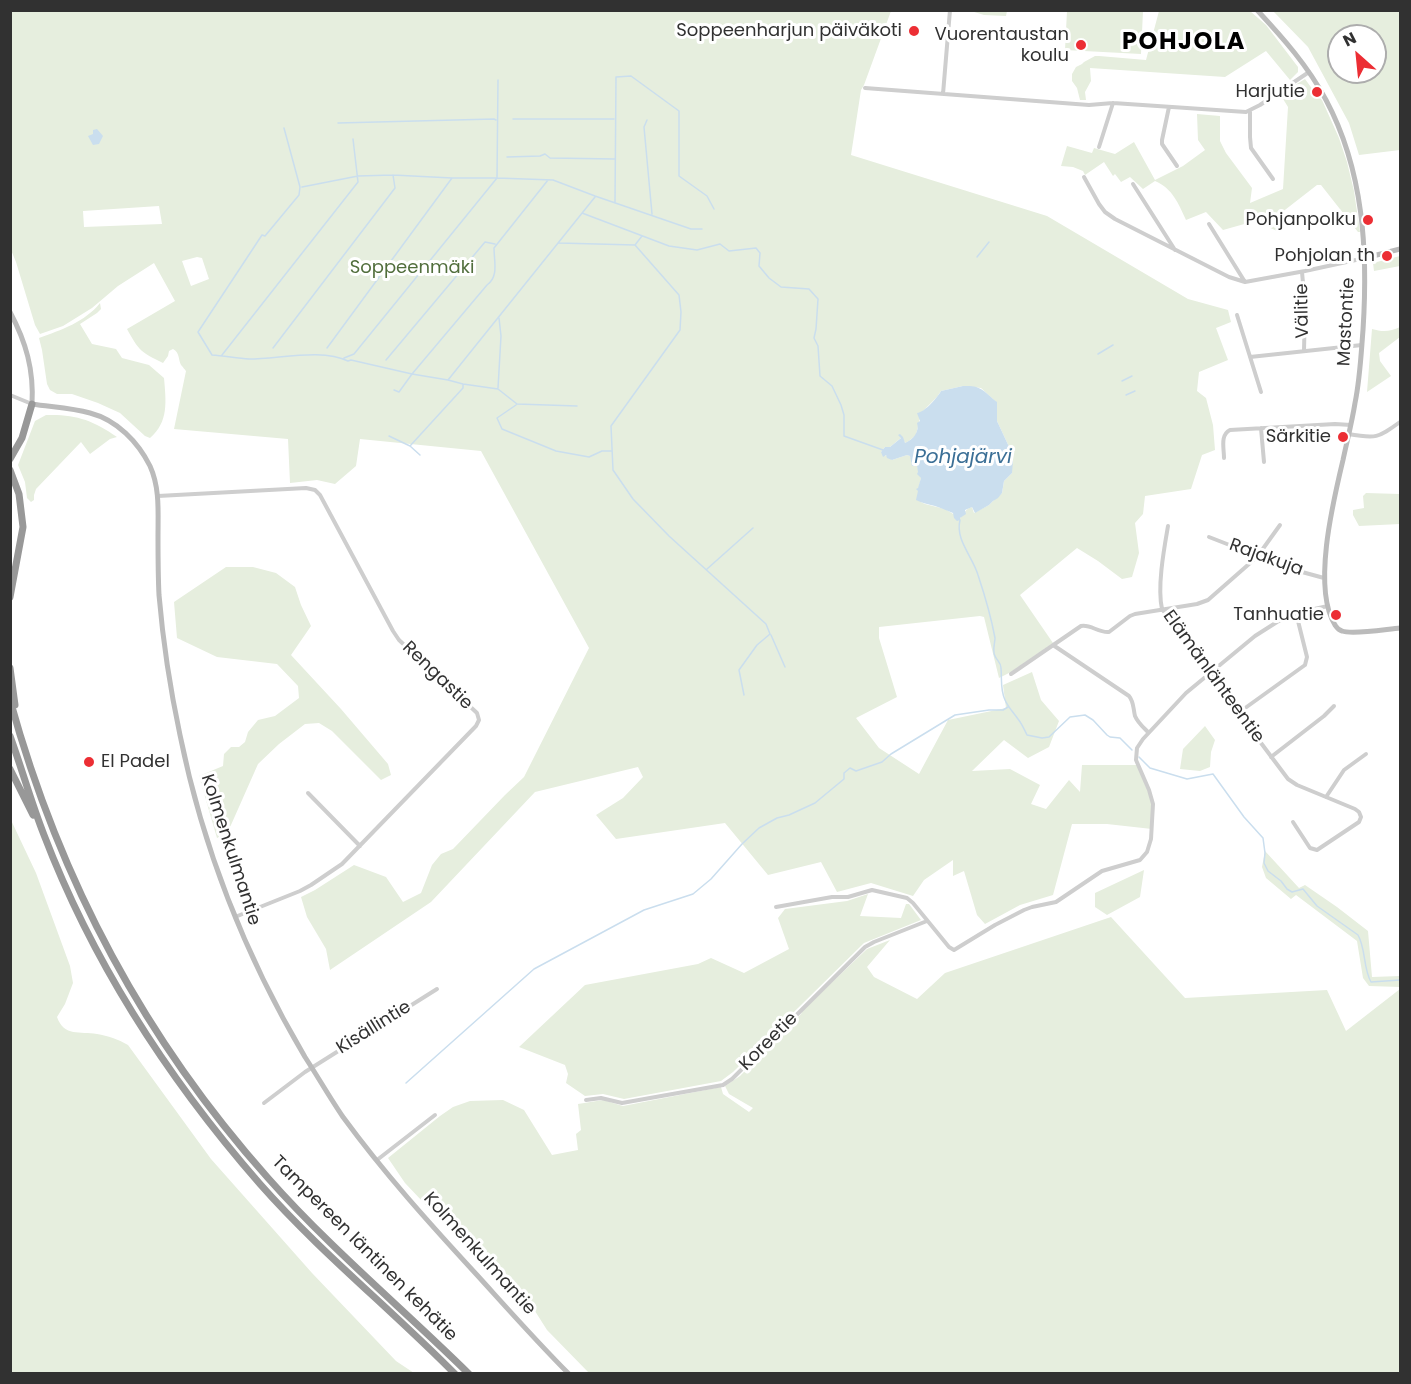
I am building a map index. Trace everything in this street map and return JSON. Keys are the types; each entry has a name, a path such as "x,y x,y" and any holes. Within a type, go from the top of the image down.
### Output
{"highway":[{"path":"10,459 22,438 32,404"},
{"path":"10,470 19,494 23,527 10,597"},
{"path":"10,668 18,728"},
{"name":"Tampereen läntinen kehätie","path":"10,700 36,784 76,885 123,976 157,1033 224,1126 268,1178 313,1226 469,1374"},
{"name":"Tampereen läntinen kehätie","path":"10,736 44,834 90,937 148,1036 185,1090 261,1185 298,1224 455,1374"},
{"path":"10,769 44,834"}],"street":[{"path":"943,94 950,10"},
{"name":"Mastontie","path":"1257,10 1309,72 1331,110 1348,152 1359,198 1365,258 1362,345 1356,402 1333,504 1324,578 1328,606 1335,625 1345,632 1401,628"},
{"path":"866,88 1089,105 1113,103 1250,112 1309,72"},
{"path":"1099,147 1113,103"},
{"path":"1169,107 1162,144 1177,166"},
{"path":"1250,112 1251,148 1273,179"},
{"path":"1084,177 1099,204 1115,219 1229,277 1245,282 1302,272 1401,249"},
{"path":"1133,184 1175,250"},
{"path":"1209,224 1245,282"},
{"name":"Välitie","path":"1302,272 1305,305 1304,351"},
{"path":"10,312 22,336 29,358 32,404 10,395"},
{"path":"1237,315 1260,392"},
{"path":"1250,357 1362,345"},
{"name":"Kolmenkulmantie","path":"32,404 87,412 99,416 124,432 137,446 152,471 158,496 159,594 164,639 174,709 190,783 213,860 235,917 277,1007 343,1116 376,1160 435,1229 569,1373"},
{"path":"1348,434 1375,437 1401,422"},
{"path":"1224,458 1224,435 1230,430 1330,424 1351,425"},
{"path":"1261,428 1264,462"},
{"name":"Rengastie","path":"158,496 315,489 399,640 477,713 479,720 476,726 342,864 311,885 235,917"},
{"path":"1011,674 1081,626 1087,625 1108,632 1130,616 1140,612 1197,604 1208,600 1257,557 1280,525"},
{"name":"Elämänlähteentie","path":"1168,526 1162,578 1162,609 1241,711 1258,739 1288,779 1294,784 1357,810 1360,816 1360,820 1317,850 1310,848 1293,822"},
{"name":"Rajakuja","path":"1209,537 1257,557 1324,578"},
{"path":"776,908 832,897 848,897 872,890 907,898 954,950 1024,910 1056,902 1102,871 1140,860 1147,852 1151,839 1153,804 1136,760 1136,751 1148,732 1186,693 1255,636 1296,613 1328,606"},
{"path":"1241,711 1305,665 1307,657 1296,613"},
{"path":"1053,645 1129,696 1138,722 1148,732"},
{"path":"1271,757 1334,706"},
{"path":"1326,797 1344,770 1366,754"},
{"path":"308,793 360,846"},
{"name":"Koreetie","path":"586,1100 601,1098 622,1103 723,1085 732,1079 865,947 927,921"},
{"name":"Kisällintie","path":"264,1103 312,1068 437,989"},
{"path":"376,1160 435,1114"}],"green space":[{"name":"Soppeenmäki","path":"10,11 891,11 861,90 851,155 1047,216 1188,299 1228,310 1231,322 1216,328 1228,360 1199,372 1197,391 1206,398 1213,425 1215,450 1202,455 1191,489 1145,496 1143,514 1135,523 1139,553 1132,577 1122,579 1077,548 1020,595 1053,643 999,678 984,617 879,627 879,638 897,697 856,718 879,748 919,774 948,720 1006,708 1003,685 1032,672 1041,700 1059,721 1049,747 1028,758 1004,740 972,771 1010,769 1040,785 1031,804 1046,809 1069,780 1080,792 1082,765 1137,765 1153,804 1152,829 1107,824 1072,824 1053,895 1020,905 985,924 977,915 964,871 953,876 953,860 924,880 913,896 871,883 837,892 821,862 768,875 725,823 616,839 596,815 623,798 643,777 638,767 535,792 431,902 330,970 326,949 307,917 301,897 354,865 386,877 403,902 421,893 432,865 441,854 453,849 524,777 589,648 481,451 360,439 356,466 335,484 317,480 290,483 288,439 174,429 186,371 181,365 177,352 173,349 169,351 163,363 141,350 127,329 175,301 154,263 118,286 92,308 63,326 40,334 11,250","holes":["159,206 162,224 84,227 83,211","202,258 209,279 191,286 182,261","963,386 981,388 996,402 997,421 1011,451 1012,473 1004,481 1002,493 989,505 974,513 972,507 960,518 945,509 921,502 918,491 921,478 910,456 892,460 881,452 902,437 905,443 916,435 921,413 941,391"]},
{"path":"971,11 1007,11 1006,16 984,15"},
{"path":"1067,11 1143,11 1141,54 1065,50"},
{"path":"1159,11 1250,11 1266,25 1298,67 1298,72 1290,80 1266,51 1225,77 1090,68 1091,81 1085,92 1086,100 1080,100 1077,88 1072,81 1072,74 1076,67 1095,56 1146,60"},
{"path":"1273,11 1400,11 1400,150 1359,155 1349,123 1328,84 1387,84 1387,24 1327,24 1327,82 1308,47"},
{"path":"1305,79 1322,100 1339,138 1354,191 1360,232 1321,185 1317,185 1281,213 1289,225 1277,231 1255,221 1223,230 1206,212 1186,220 1171,192 1155,181 1143,189 1130,177 1121,182 1115,174 1113,176 1104,162 1085,175 1083,171 1073,167 1061,166 1067,146 1092,153 1094,148 1115,154 1134,142 1155,180 1183,166 1205,150 1198,140 1197,114 1220,116 1220,141 1252,188 1250,203 1283,189 1288,107 1280,94"},
{"path":"1400,256 1400,266 1374,271 1373,263"},
{"path":"100,303 101,309 80,324 92,344 116,349 122,358 149,365 164,378 165,411 160,425 150,438 120,413 72,394 57,394 50,390 47,384 39,338 80,320"},
{"path":"1400,327 1400,337 1379,353 1380,361 1391,376 1367,392 1372,329 1386,331"},
{"path":"46,415 83,419 117,437 110,439 90,454 81,442 36,489 34,500 31,502 27,498 25,482 18,465 35,421"},
{"path":"1366,493 1400,494 1400,524 1359,526 1353,510 1364,508 1363,496"},
{"path":"226,567 253,567 276,573 295,587 311,626 291,655 388,764 391,775 381,780 332,731 319,723 305,724 258,764 227,834 217,838 199,776 223,766 224,754 231,747 239,747 245,742 248,732 258,720 275,716 299,698 298,686 277,664 217,657 177,638 174,602"},
{"path":"1205,726 1215,740 1210,767 1200,771 1180,769 1183,749"},
{"path":"10,818 36,873 70,966 73,983 57,1017 60,1023 64,1028 73,1032 105,1036 128,1045 211,1159 312,1273 396,1361 414,1373 11,1373"},
{"path":"1265,851 1299,888 1305,885 1368,931 1372,977 1400,976 1400,987 1369,986 1363,978 1357,941 1296,895 1291,899 1266,878 1262,867"},
{"path":"1144,870 1140,897 1107,915 1095,907 1095,893"},
{"path":"868,894 860,916 901,918 906,904 909,904 921,920 864,943 733,1072 721,1081 624,1099 603,1094 585,1096 566,1083 568,1074 565,1065 519,1047 585,985 698,964 711,958 744,973 789,949 778,918 785,909 847,901"},
{"path":"1111,917 1185,998 1327,990 1346,1031 1400,989 1400,1373 589,1373 547,1330 521,1289 503,1271 475,1257 405,1183 388,1158 440,1116 453,1107 470,1101 503,1100 524,1110 552,1155 578,1150 576,1134 581,1130 578,1104 603,1100 623,1106 721,1087 723,1094 749,1112 753,1108 729,1094 725,1086 740,1076 803,1010 867,949 890,940 867,967 874,977 917,999 945,973"}],"water":[{"path":"97,129 103,136 99,144 93,145 88,136"},
{"name":"Pohjajärvi","path":"963,386 978,388 997,402 997,421 1011,451 1010,458 1013,461 1012,473 1004,481 1002,493 998,498 975,513 972,507 965,510 966,514 957,521 953,513 916,500 918,491 916,489 921,478 917,474 917,466 912,466 910,456 892,460 886,455 883,457 881,452 885,447 890,447 901,438 898,435 900,434 905,443 913,437 918,429 917,423 920,421 917,413 934,401 941,391"}],"waterway":[{"path":"615,203 616,77 631,76 679,111 679,176 707,196 714,209"},
{"path":"344,358 354,354 497,178 498,80"},
{"path":"513,119 614,119"},
{"path":"338,123 496,120"},
{"path":"647,120 644,127 652,214"},
{"path":"284,128 300,187 299,195 265,236 262,235 198,332 212,355 249,359 326,355 412,374 498,389 517,404 577,406"},
{"path":"222,355 358,182 353,139"},
{"path":"507,157 545,154 550,158 615,159"},
{"path":"302,187 358,176 393,175 553,180 691,229 702,229"},
{"path":"273,348 395,188 393,175"},
{"path":"327,348 452,178"},
{"path":"394,390 399,392 491,282 495,268 494,248 548,180"},
{"path":"448,380 595,197"},
{"path":"582,213 669,246 697,250 720,244 729,251 756,248 760,253 759,266 769,278 781,287 809,289 818,299 814,338 818,346 820,376 832,386 841,405 844,415 844,436 883,450"},
{"path":"559,243 635,245 642,236"},
{"path":"386,360 485,242 495,244"},
{"path":"977,257 989,242"},
{"path":"635,245 679,295 680,330 611,426 613,470 633,499 669,536 766,624 770,634 757,645 739,670 744,695"},
{"path":"498,388 501,336 499,318"},
{"path":"1098,354 1113,345"},
{"path":"1122,381 1132,376"},
{"path":"410,446 463,388 463,384"},
{"path":"1126,395 1135,391"},
{"path":"516,405 497,418 502,429 556,451 589,457 602,451 611,451"},
{"path":"389,436 410,446 420,455"},
{"path":"960,520 962,541 976,568 990,614 995,638 994,654 1001,666 1003,696 1027,735 1049,737 1070,717 1085,715 1107,735 1120,738 1132,750"},
{"path":"707,569 753,528"},
{"path":"771,635 785,667"},
{"path":"406,1083 534,969 644,910 693,894 711,879 759,828 815,803 844,779 844,773 850,768 856,771 882,762 891,754 955,715 1003,710 1008,707"},
{"path":"1139,757 1150,768 1187,779 1213,774 1244,817 1263,838 1264,863 1268,871 1292,892 1303,889 1317,906 1358,935 1371,982 1400,980"}],"place":[{"name":"Soppeenharjun päiväkoti","path":"914,31"},
{"name":"Vuorentaustan koulu","path":"1081,45"},
{"name":"Harjutie","path":"1317,92"},
{"name":"Pohjanpolku","path":"1368,220"},
{"name":"Pohjolan th","path":"1387,256"},
{"name":"Särkitie","path":"1343,437"},
{"name":"Tanhuatie","path":"1336,615"},
{"name":"El Padel","path":"89,762"}],"district":[{"name":"POHJOLA","path":"1184,43"}]}
